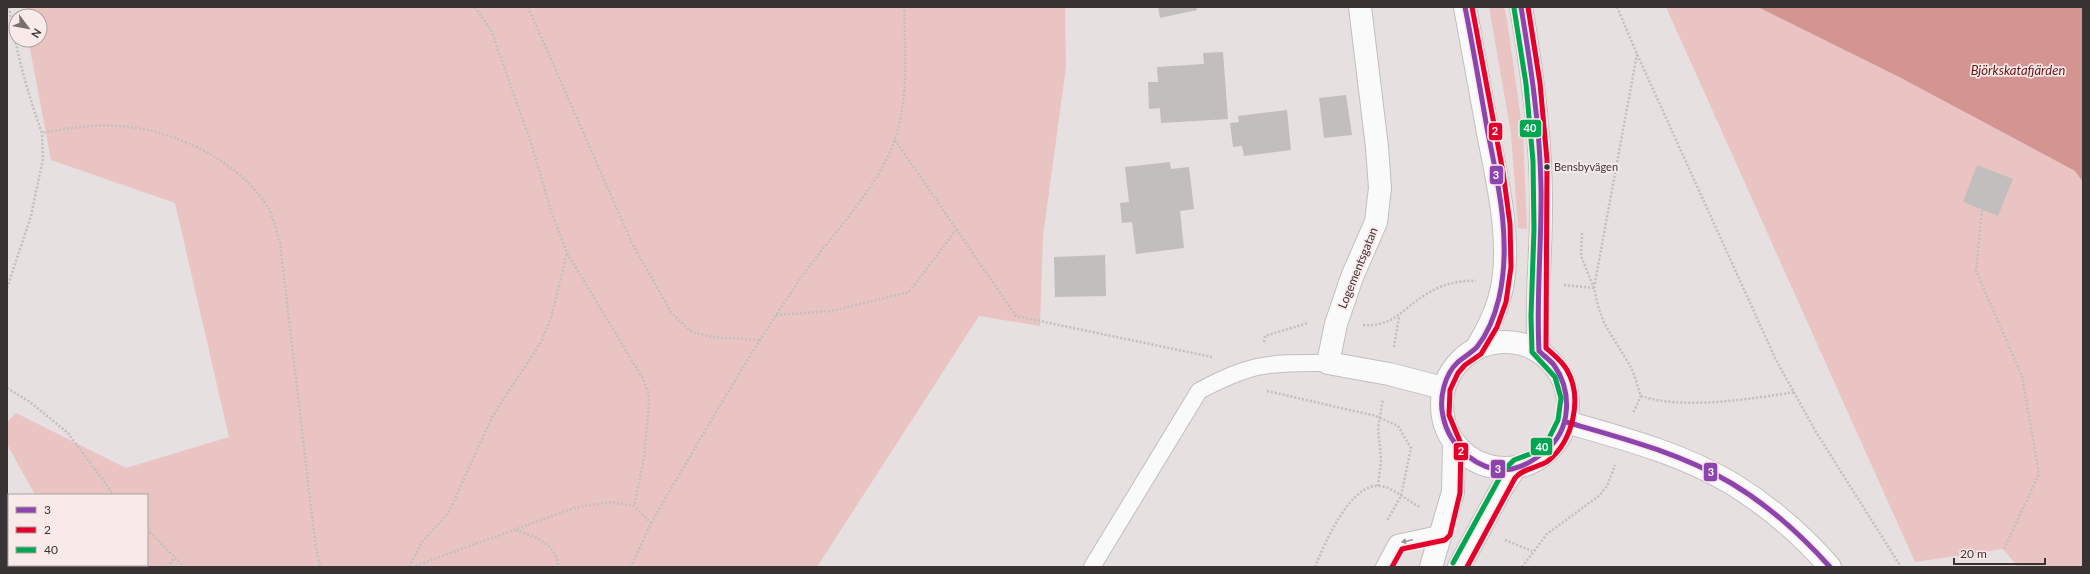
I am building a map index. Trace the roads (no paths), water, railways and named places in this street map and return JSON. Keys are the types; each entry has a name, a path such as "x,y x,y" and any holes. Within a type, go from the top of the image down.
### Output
{"main road":[{"name":"Logementsgatan","path":"1328,363 1336,324 1352,277 1376,222 1380,188 1377,147 1360,7"},
{"path":"1466,7 1502,218 1503,282 1491,324 1476,349"},
{"path":"1521,7 1531,64 1541,166 1537,326 1539,351"},
{"path":"1496,342 1519,344 1539,351 1553,364 1564,385 1568,406 1566,422 1556,442 1544,455 1528,464 1515,468 1498,468 1481,464 1468,457 1454,444 1442,416 1443,388 1452,369 1460,360 1476,349 1496,342"},
{"path":"1328,363 1389,374 1443,388"},
{"path":"1566,422 1623,438 1672,455 1730,483 1783,521 1830,567"},
{"path":"1431,567 1445,525 1453,492 1454,444"},
{"path":"1459,567 1503,486 1515,468"}],"lane":[{"path":"1092,567 1199,390 1226,377 1257,367 1282,364 1328,363"},
{"path":"1384,567 1397,543 1445,525"}],"water":[{"name":"Björkskatafjärden","path":"1758,7 2083,7 2083,182 2075,171 1901,78"}],"place":[{"name":"Bensbyvägen","path":"1547,167"}]}
